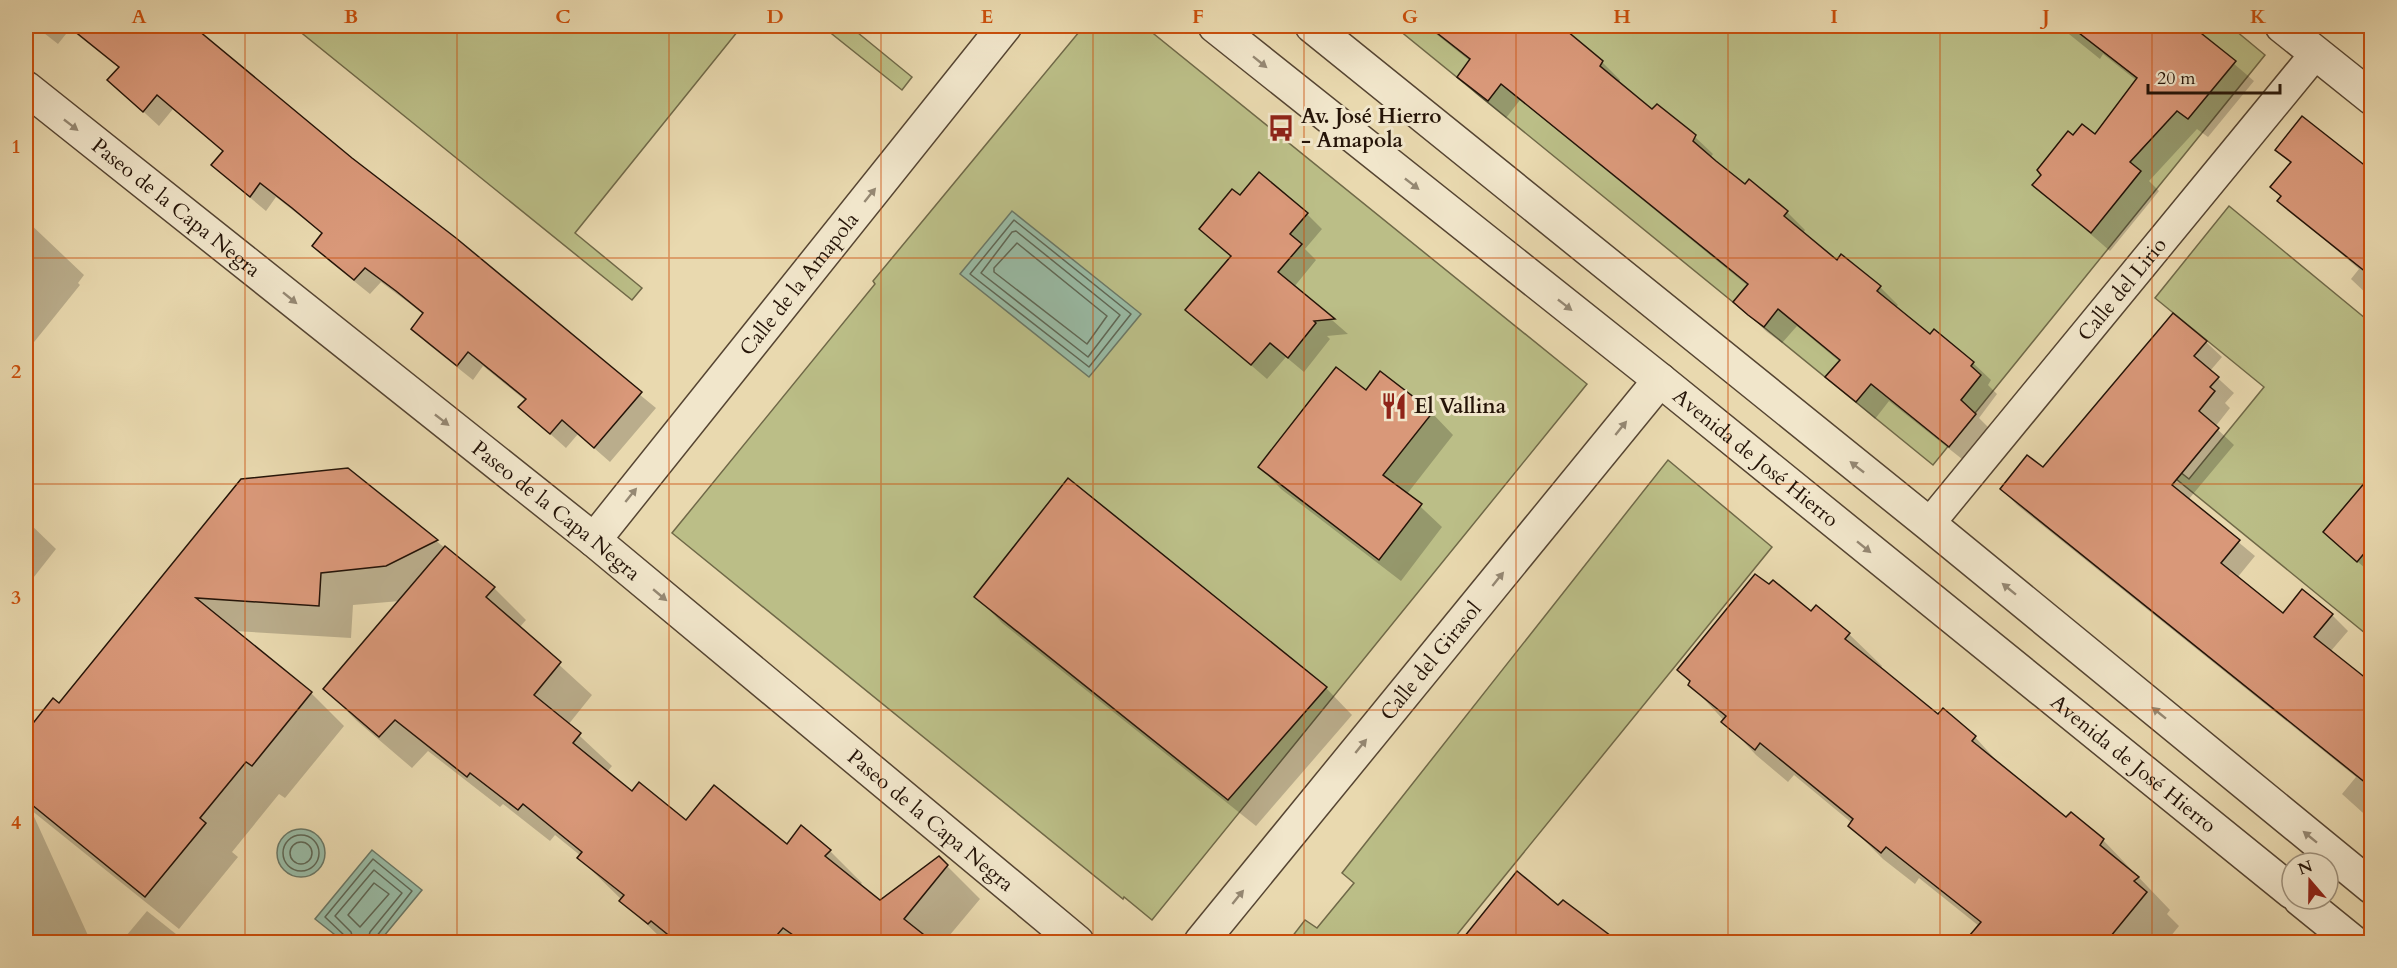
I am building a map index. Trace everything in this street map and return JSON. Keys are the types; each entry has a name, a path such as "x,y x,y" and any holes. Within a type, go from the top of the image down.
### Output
{"street":[{"name":"Calle de la Amapola","path":"594,540 1005,26"},
{"name":"Avenida de José Hierro","path":"1215,26 1660,380 2280,882"},
{"path":"2282,26 2372,98"},
{"path":"1325,30 2372,887"},
{"name":"Calle del Lirio","path":"1929,524 2316,53"},
{"name":"Paseo de la Capa Negra","path":"26,88 594,540 1077,942"},
{"name":"Calle del Girasol","path":"1201,942 1660,380"},
{"path":"2315,911 2353,942"}],"green space":[{"path":"293,26 742,26 575,233 642,288 632,300"},
{"path":"822,26 854,26 852,28 912,77 902,90"},
{"path":"1084,26 1144,26 1587,384 1152,920 1124,897 1123,899 672,533 875,284 873,281"},
{"path":"1394,26 2230,26 2265,55 1933,465"},
{"path":"2229,206 2371,323 2371,638 2121,434 2126,429 2189,479 2264,387 2155,298"},
{"path":"1668,460 1772,547 1451,942 1288,942 1305,920 1317,928 1354,883 1342,873"}],"water":[{"path":"1012,211 1141,314 1089,377 960,274"},
{"path":"296,829 306,829 318,836 325,848 325,858 318,870 306,877 296,877 281,866 277,858 277,848 288,833"},
{"path":"372,850 422,890 379,942 344,942 315,919"}],"building":[{"path":"68,26 193,26 352,158 456,238 642,392 594,448 562,420 550,434 518,407 526,399 468,352 457,366 411,329 423,313 396,291 365,268 354,280 312,246 322,233 292,208 260,183 250,197 211,165 223,151 157,95 143,112 107,80 119,67"},
{"path":"1428,26 1561,26 1603,61 1600,66 1652,109 1657,104 1696,135 1693,141 1716,161 1745,184 1749,179 1788,211 1784,216 1837,260 1841,254 1881,286 1877,291 1930,334 1934,329 1974,362 1971,366 1981,375 1961,400 1976,414 1949,447 1871,384 1856,402 1825,377 1840,360 1778,309 1764,327 1748,315 1733,302 1748,284 1501,84 1488,101 1457,77 1470,59"},
{"path":"2070,26 2192,26 2236,61 2188,119 2177,111 2130,162 2141,171 2091,233 2032,185 2041,175 2037,170 2068,131 2073,135 2082,124 2095,134 2137,78"},
{"path":"2302,116 2372,171 2372,277 2277,201 2281,196 2270,187 2291,162 2275,150"},
{"path":"1259,172 1308,213 1290,234 1302,244 1278,272 1335,319 1314,321 1316,323 1288,358 1270,343 1251,365 1185,310 1231,256 1199,229 1232,189 1240,195"},
{"path":"2173,313 2207,341 2194,356 2219,377 2210,387 2215,391 2199,411 2219,428 2172,485 2240,540 2221,563 2283,613 2302,589 2333,614 2314,637 2372,683 2372,788 2000,489 2027,455 2043,467"},
{"path":"1336,367 1366,390 1380,371 1433,412 1383,475 1422,504 1379,560 1258,467"},
{"path":"348,468 438,540 386,566 321,573 319,606 196,598 312,692 252,766 246,762 200,818 206,823 145,897 26,800 26,732 53,698 59,703 241,479"},
{"path":"2372,474 2372,544 2357,562 2323,532"},
{"path":"1068,478 1327,687 1228,800 974,597"},
{"path":"445,546 495,587 486,597 561,662 534,695 581,733 573,743 632,791 639,782 686,820 714,785 787,844 801,825 831,850 825,856 880,900 939,856 948,865 904,919 933,942 803,942 783,928 771,942 677,942 651,921 648,924 619,901 624,895 577,858 582,852 523,804 518,810 470,773 467,777 395,720 379,737 323,689"},
{"path":"1755,574 1769,584 1773,580 1811,611 1816,605 1850,633 1845,639 1938,714 1943,708 1976,736 1972,741 2066,817 2071,812 2104,839 2100,845 2139,877 2134,881 2147,892 2106,942 1964,942 1981,922 1886,847 1881,853 1848,826 1853,819 1760,743 1755,750 1721,722 1726,716 1688,685 1690,681 1677,670"},
{"path":"1517,871 1558,905 1563,900 1619,942 1460,942"}],"place":[{"name":"Av. José Hierro - Amapola","path":"1281,128"},
{"name":"El Vallina","path":"1394,406"}]}
